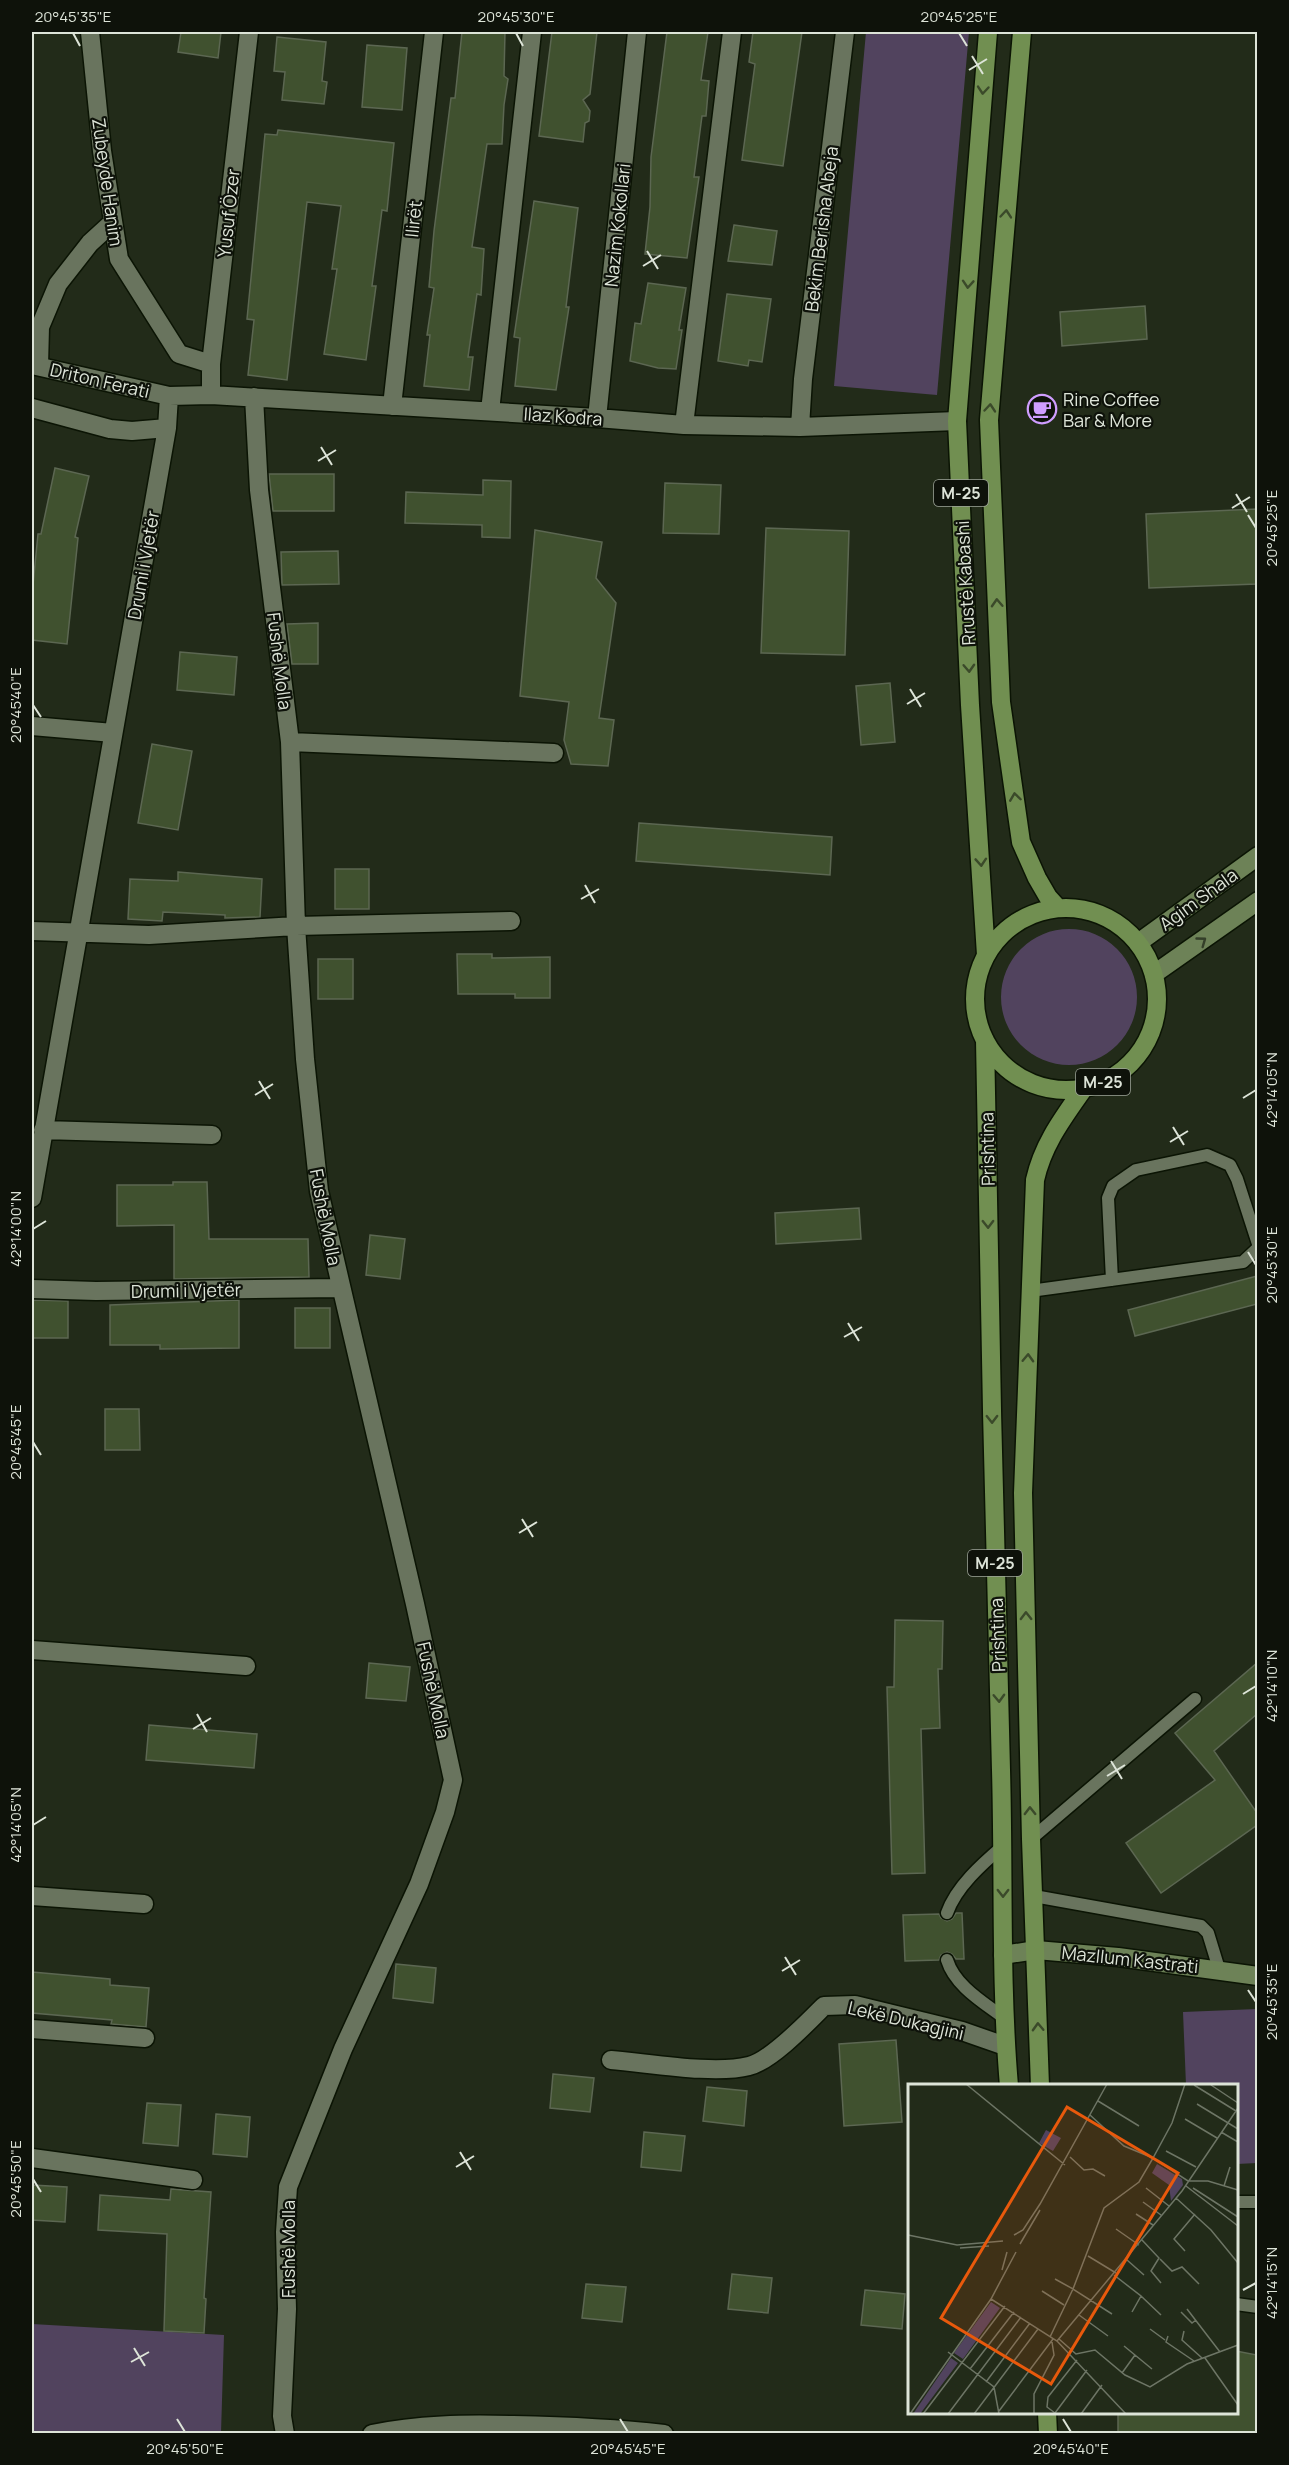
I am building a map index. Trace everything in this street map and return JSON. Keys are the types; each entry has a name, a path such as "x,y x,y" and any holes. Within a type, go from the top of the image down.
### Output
{"main road":[{"name":"Rrustë Kabashi","path":"986,954 970,705 957,421 988,32"},
{"name":"Rrustë Kabashi","path":"1022,32 989,432 1001,702 1021,842 1037,878 1048,897 1058,908"},
{"name":"Agim Shala","path":"1138,943 1257,856"},
{"name":"Agim Shala","path":"1154,974 1257,901"},
{"name":"Prishtina","path":"984,1040 1002,1064 1026,1081 1054,1089 1084,1088 1113,1076 1138,1055 1149,1037 1156,1016 1157,995 1154,974 1138,943 1122,926 1102,915 1081,908 1058,908 1029,915 1004,931 986,954 976,982 976,1012 984,1040 1003,1846 1004,2018 1009,2084"},
{"name":"Prishtina","path":"1040,2084 1031,1839 1023,1493 1030,1291 1035,1180 1039,1160 1051,1135 1084,1088"},
{"name":"Mazllum Kastrati","path":"1003,1955 1035,1950 1118,1956 1257,1976"},
{"path":"1047,2414 1048,2433"}],"street":[{"name":"Zubeyde Hanim","path":"90,32 102,151 119,259 180,354 211,364"},
{"name":"Yusuf Özer","path":"211,395 211,364 249,32"},
{"name":"Ilirët","path":"392,406 434,32"},
{"path":"490,411 532,32"},
{"name":"Nazim Kokollari","path":"597,418 637,32"},
{"path":"684,425 732,32"},
{"name":"Bekim Berisha Abeja","path":"800,427 803,379 845,32"},
{"path":"35,366 40,327 58,284 90,243 113,222"},
{"name":"Driton Ferati","path":"35,366 169,396"},
{"name":"Ilaz Kodra","path":"169,396 254,397 684,425 800,427 957,421"},
{"name":"Drumi i Vjetër","path":"32,1198 167,428 169,396"},
{"name":"Fushë Molla","path":"254,397 259,490 290,742 296,926 305,1059 318,1191 415,1604 453,1780 445,1812 419,1884 343,2049 288,2187 285,2232 287,2309 282,2416 285,2433"},
{"path":"32,408 110,429 132,431 167,428"},
{"path":"32,726 113,733"},
{"path":"290,742 554,753"},
{"path":"32,931 78,934 149,934 296,926 511,921"},
{"path":"43,1130 212,1135"},
{"name":"Drumi i Vjetër","path":"32,1289 96,1292 340,1288"},
{"path":"32,1650 246,1666"},
{"path":"32,1896 144,1904"},
{"name":"Lekë Dukagjini","path":"611,2060 709,2069 751,2066 784,2045 824,2006 855,2005 962,2031 1005,2046"},
{"path":"32,2029 145,2038"},
{"path":"32,2158 194,2181"},
{"path":"372,2433 439,2425 499,2425 601,2426 664,2433"}],"lane":[{"path":"1030,1291 1112,1280 1243,1262 1257,1246 1238,1179 1230,1165 1208,1155 1136,1170 1113,1186 1108,1198 1112,1280"},
{"path":"1031,1839 1195,1699"},
{"path":"947,1913 951,1902 968,1881 984,1862 1003,1846"},
{"path":"1034,1896 1202,1926 1208,1933 1219,1969"},
{"path":"947,1960 951,1973 980,2000 1004,2018"},
{"path":"1238,2202 1257,2202"},
{"path":"1238,2304 1257,2307"}],"shaded area":[{"path":"866,32 969,32 937,395 834,386"},
{"path":"1069,929 1095,934 1107,940 1117,949 1126,959 1132,971 1137,997 1132,1023 1126,1035 1117,1045 1107,1054 1095,1060 1069,1065 1043,1060 1031,1054 1021,1045 1012,1035 1006,1023 1001,997 1006,971 1012,959 1021,949 1031,940 1043,934"},
{"path":"1257,2009 1257,2163 1238,2164 1238,2084 1186,2084 1183,2012"},
{"path":"32,2324 224,2335 221,2433 32,2433"}],"building":[{"path":"181,32 221,32 218,58 178,52"},
{"path":"462,32 505,32 504,76 508,79 502,144 487,144 472,247 484,249 481,295 477,294 468,357 473,357 469,390 424,386 430,335 427,335 434,288 429,287 434,231 451,98 455,98"},
{"path":"552,32 597,32 590,94 583,100 590,111 589,121 585,123 583,142 539,136"},
{"path":"667,32 708,32 701,80 709,81 706,116 702,116 694,177 699,177 687,258 645,254 650,207 651,157"},
{"path":"753,32 802,32 783,166 742,160 755,64 749,62"},
{"path":"277,37 326,42 322,81 327,82 324,104 282,100 285,72 274,71"},
{"path":"367,45 407,48 402,110 362,107"},
{"path":"278,130 394,143 387,211 382,210 372,286 376,286 366,360 324,354 337,269 332,269 341,206 307,202 287,380 248,375 254,320 247,319 265,134 277,135"},
{"path":"534,201 578,208 566,307 569,307 556,390 515,386 520,338 514,337"},
{"path":"734,225 777,231 772,265 728,261"},
{"path":"648,283 686,288 679,330 682,330 676,369 658,368 630,361 635,323 641,324"},
{"path":"727,294 771,299 762,362 749,360 748,366 718,361"},
{"path":"1145,306 1147,339 1062,346 1060,312"},
{"path":"55,468 89,476 75,537 78,538 67,644 32,640 32,595 38,534 41,534"},
{"path":"269,474 334,474 334,511 273,511"},
{"path":"483,480 511,481 510,538 482,537 482,525 405,523 406,492 483,495"},
{"path":"665,483 721,485 719,534 663,533"},
{"path":"1257,509 1257,584 1149,588 1146,514"},
{"path":"766,528 849,531 845,655 761,653"},
{"path":"535,530 602,542 596,578 616,603 599,718 614,720 608,766 571,764 564,740 569,702 520,696"},
{"path":"338,551 339,584 282,585 281,552"},
{"path":"318,623 318,664 292,664 287,624"},
{"path":"180,652 237,657 234,695 177,690"},
{"path":"890,683 895,742 861,745 856,686"},
{"path":"152,744 192,751 178,830 138,823"},
{"path":"639,823 832,837 830,875 636,861"},
{"path":"335,869 369,869 369,909 335,909"},
{"path":"178,872 262,879 260,917 225,918 225,915 163,912 162,921 128,919 130,879 178,881"},
{"path":"457,954 492,954 492,958 550,957 550,998 515,998 515,994 458,994"},
{"path":"318,959 353,959 353,999 318,999"},
{"path":"173,1182 207,1182 209,1239 308,1239 309,1277 174,1279 174,1225 117,1226 117,1185 173,1185"},
{"path":"859,1208 861,1239 776,1244 775,1213"},
{"path":"370,1235 405,1239 400,1279 366,1275"},
{"path":"1257,1276 1257,1304 1135,1336 1128,1310"},
{"path":"33,1300 68,1301 68,1338 33,1338"},
{"path":"239,1300 239,1348 160,1349 160,1345 110,1345 110,1305"},
{"path":"295,1308 330,1308 330,1348 295,1348"},
{"path":"105,1409 139,1409 140,1450 105,1450"},
{"path":"895,1620 943,1621 942,1669 938,1669 940,1728 921,1729 925,1873 892,1874 887,1687 894,1687"},
{"path":"369,1663 410,1667 406,1701 366,1698"},
{"path":"1257,1663 1257,1714 1214,1751 1257,1813 1257,1825 1161,1893 1126,1843 1215,1780 1175,1733"},
{"path":"149,1725 257,1734 254,1768 146,1760"},
{"path":"956,1913 962,1913 964,1959 956,1959 947,1952 941,1955 939,1960 905,1961 903,1915 939,1914 947,1921 952,1919"},
{"path":"396,1964 436,1968 433,2003 393,1998"},
{"path":"32,1972 110,1979 110,1985 149,1988 146,2027 111,2024 112,2020 32,2013"},
{"path":"896,2040 902,2122 844,2126 839,2044"},
{"path":"553,2074 594,2078 590,2112 550,2108"},
{"path":"707,2087 747,2091 744,2126 703,2121"},
{"path":"147,2103 181,2105 178,2146 143,2143"},
{"path":"216,2114 250,2117 247,2157 213,2154"},
{"path":"644,2132 685,2136 681,2171 641,2167"},
{"path":"32,2185 67,2187 65,2222 32,2220"},
{"path":"171,2189 211,2192 204,2333 164,2331 167,2234 98,2230 100,2195 170,2200"},
{"path":"732,2274 772,2278 768,2313 728,2309"},
{"path":"586,2284 626,2287 622,2322 582,2318"},
{"path":"865,2290 905,2294 902,2329 861,2325"},
{"path":"1238,2351 1257,2355 1257,2433 1118,2433 1118,2414 1238,2414"}],"place":[{"name":"Rine Coffee Bar & More","path":"1042,409"}]}
